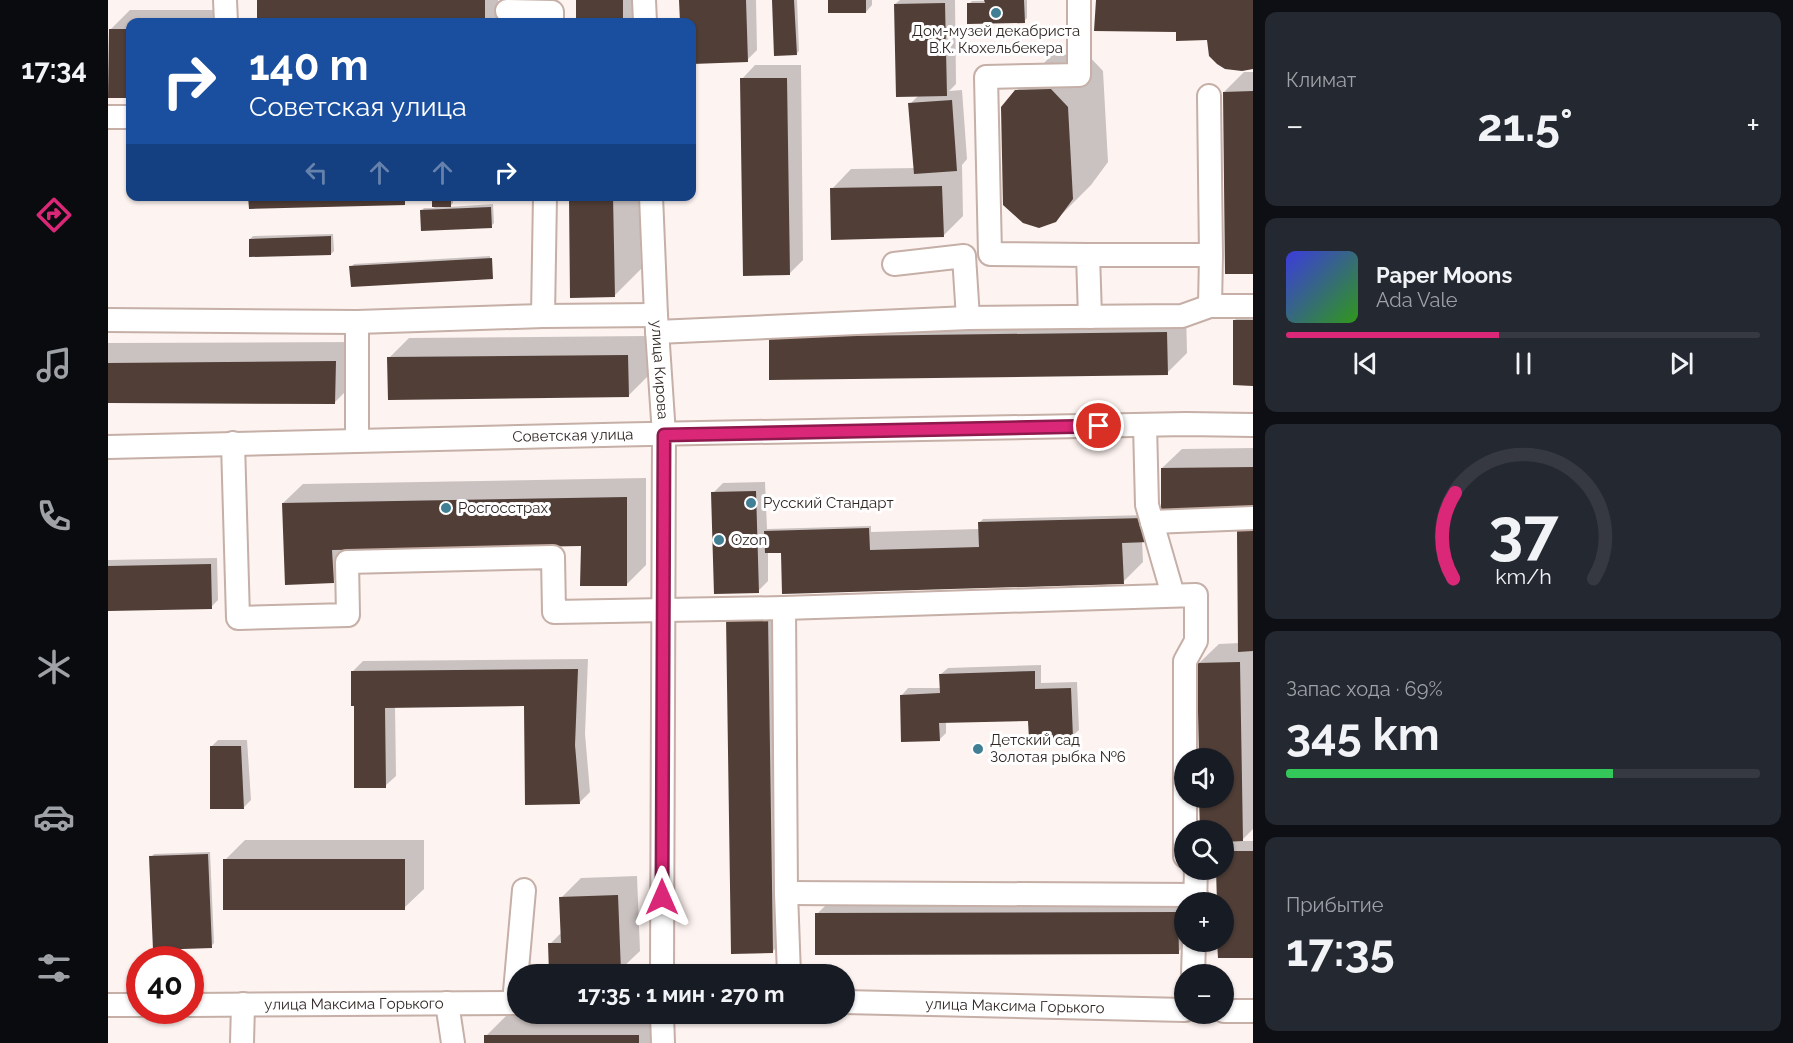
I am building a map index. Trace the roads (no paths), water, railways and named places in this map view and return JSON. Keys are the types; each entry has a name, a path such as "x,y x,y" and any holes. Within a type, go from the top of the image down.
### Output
{"street":[{"path":"225,0 226,18"},
{"path":"644,0 645,18"},
{"path":"1079,0 1079,75 986,77 990,254 1211,255"},
{"path":"507,11 552,12 552,18"},
{"path":"1209,96 1210,306"},
{"path":"108,117 126,117"},
{"path":"543,316 545,201"},
{"name":"улица Кирова","path":"651,201 664,435 662,964"},
{"path":"1088,255 1090,317"},
{"path":"894,264 964,256 968,318"},
{"path":"108,320 357,322 543,316 657,323 1182,316 1210,306 1253,306"},
{"path":"357,322 357,439"},
{"path":"1145,425 1147,505 1173,596"},
{"name":"Советская улица","path":"108,447 357,439 1253,425"},
{"path":"233,443 238,618 348,615 346,562 553,557 554,612 784,608 1196,595 1196,641 1185,661 1185,820"},
{"path":"1152,522 1253,518"},
{"path":"784,608 789,964"},
{"path":"519,964 524,890"},
{"path":"786,893 1174,899"},
{"name":"улица Максима Горького","path":"855,1002 1174,1010"},
{"path":"447,1003 453,1043"},
{"name":"улица Максима Горького","path":"204,1005 507,1003"},
{"path":"108,1005 126,1005"},
{"path":"242,1043 243,1005"},
{"path":"1234,1011 1253,1011"},
{"path":"662,1024 663,1043"}],"place":[{"name":"Дом-музей декабриста В.К. Кюхельбекера","path":"996,13"},
{"name":"Русский Стандарт","path":"751,503"},
{"name":"Росгосстрах","path":"446,508"},
{"name":"Ozon","path":"719,540"},
{"name":"Детский сад Золотая рыбка №6","path":"978,749"}]}
